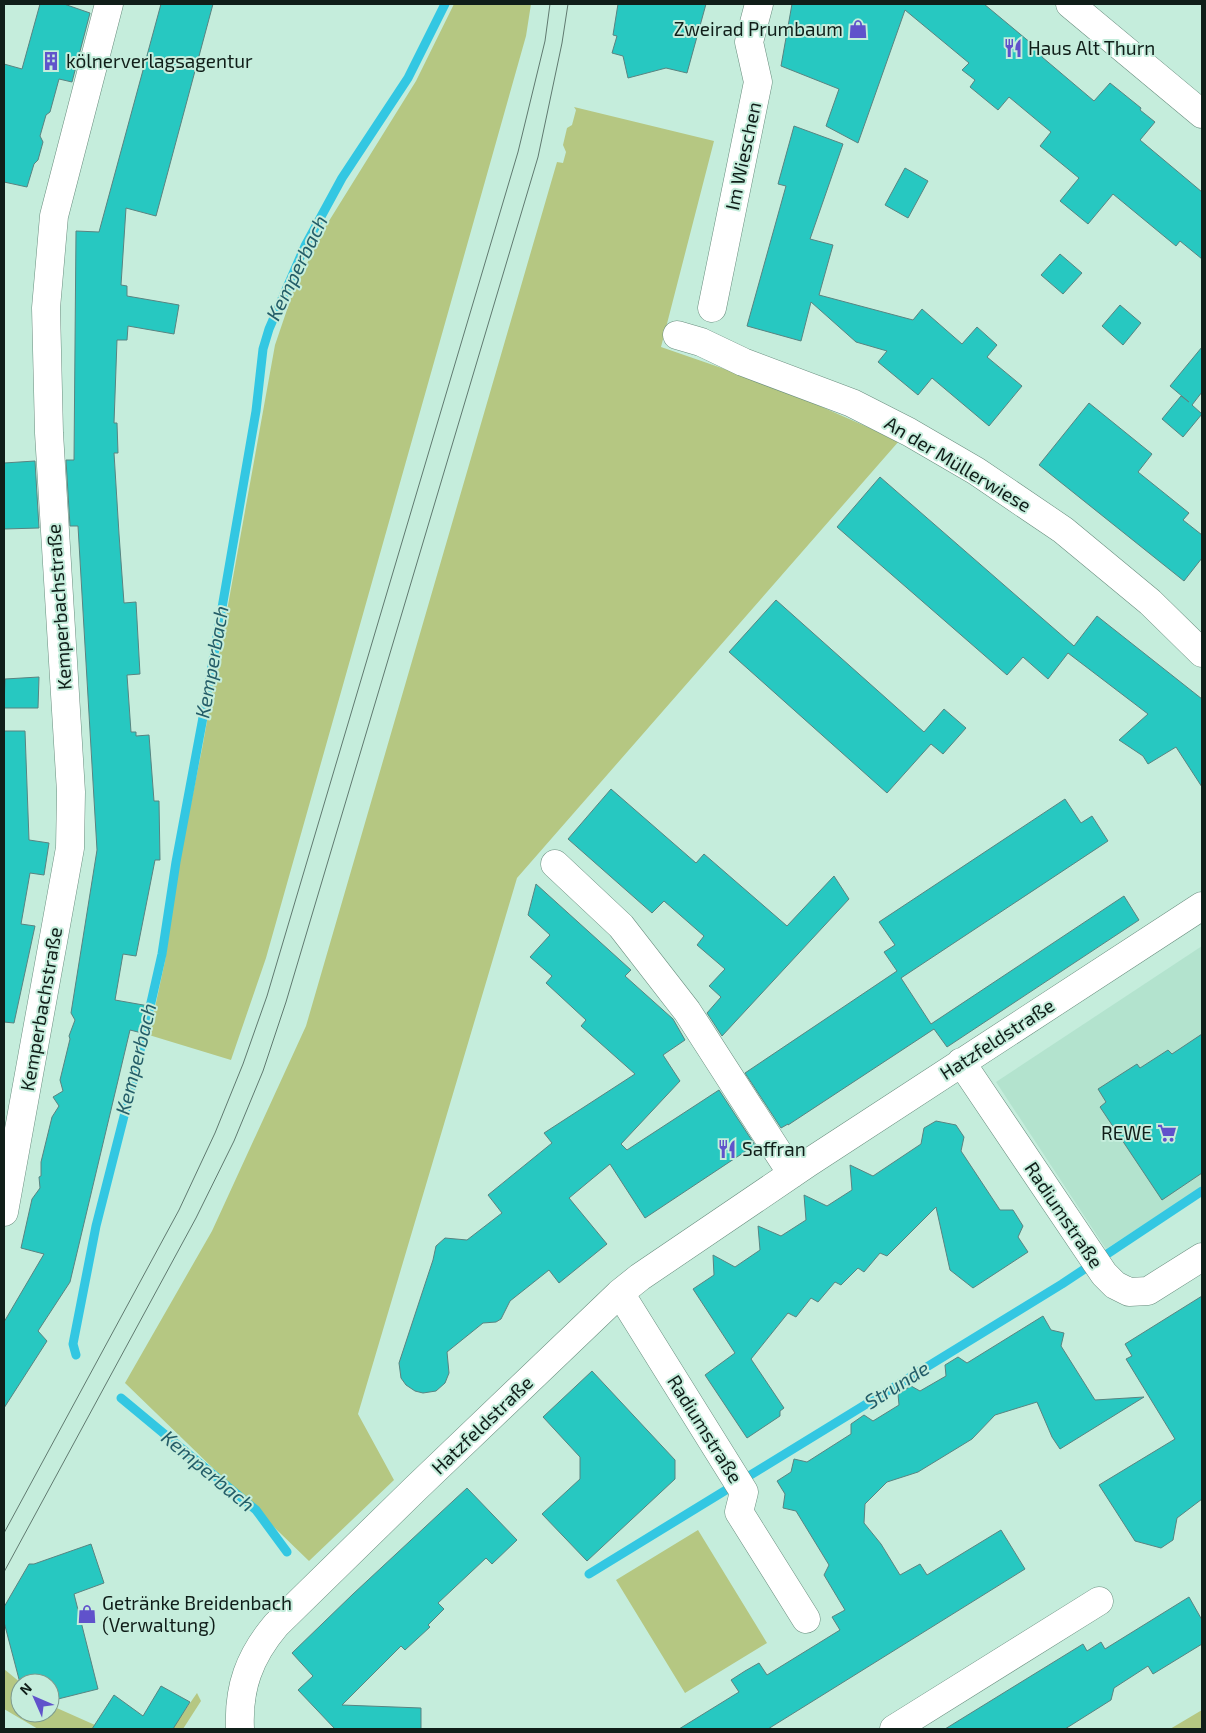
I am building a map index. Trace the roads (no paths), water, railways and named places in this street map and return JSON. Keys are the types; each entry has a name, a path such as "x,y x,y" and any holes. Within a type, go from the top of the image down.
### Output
{"street":[{"name":"Kemperbachstraße","path":"4,1212 14,1100 70,848 71,792 49,433 46,308 54,216 109,4"},
{"name":"Im Wieschen","path":"712,308 758,82 749,42 759,4"},
{"path":"1070,4 1202,114"},
{"name":"An der Müllerwiese","path":"677,335 700,342 743,362 852,403 909,432 976,471 1063,530 1150,602 1202,653"},
{"path":"555,864 621,926 687,1011 792,1174"},
{"name":"Hatzfeldstraße","path":"240,1729 241,1692 247,1672 254,1655 276,1626 408,1496 620,1293 640,1277 792,1174 1202,906"},
{"name":"Radiumstraße","path":"961,1062 1097,1264 1115,1286 1130,1292 1148,1291 1202,1258"},
{"name":"Radiumstraße","path":"620,1293 744,1492 739,1512 806,1619"},
{"path":"894,1729 1099,1601"}],"waterway":[{"name":"Kemperbach","path":"76,1355 73,1344 96,1226 135,1073 162,954 176,862 256,411 263,349 269,329 305,246 342,178 408,78 445,4"},
{"name":"Strunde","path":"589,1574 1062,1284 1202,1191"},
{"name":"Kemperbach","path":"121,1398 256,1510 287,1552"}],"tram line":[{"path":"4,1533 179,1210 215,1133 243,1064 267,996 518,152 545,41 550,4"},
{"path":"4,1572 196,1218 234,1141 263,1071 286,1002 538,157 562,43 568,4"}],"place":[{"name":"Zweirad Prumbaum","path":"858,29"},
{"name":"Haus Alt Thurn","path":"1013,48"},
{"name":"kölnerverlagsagentur","path":"51,61"},
{"name":"REWE","path":"1167,1133"},
{"name":"Saffran","path":"727,1149"},
{"name":"Getränke Breidenbach (Verwaltung)","path":"87,1614"}]}
